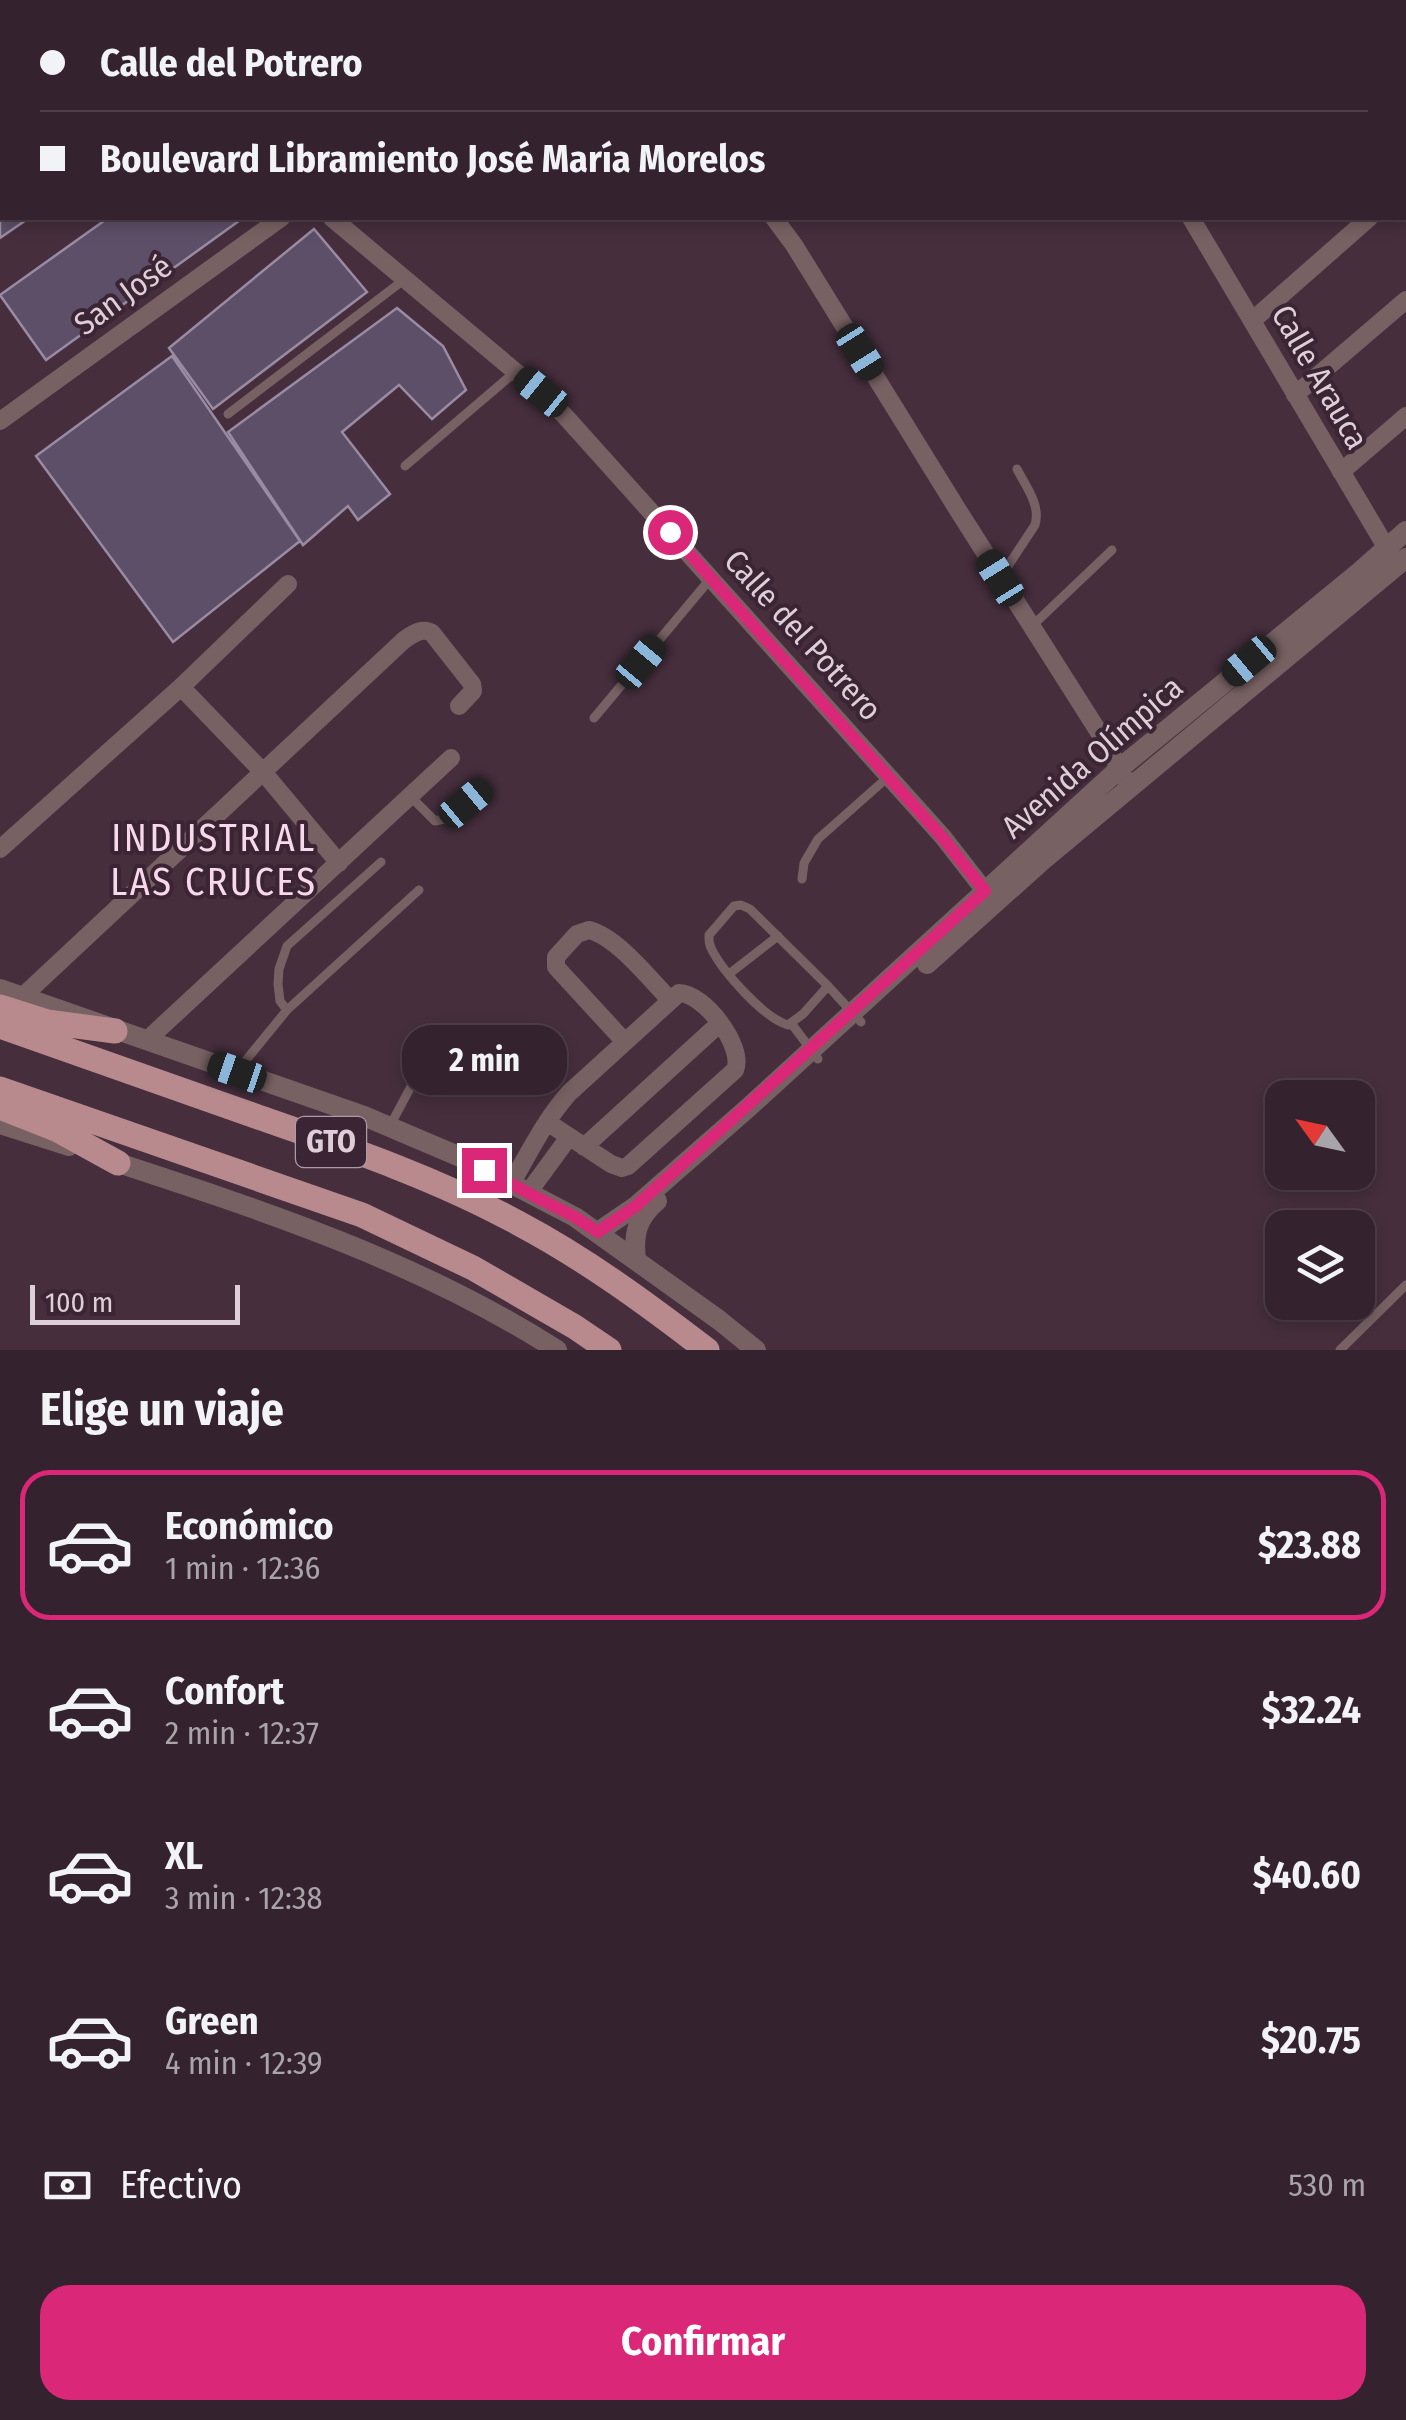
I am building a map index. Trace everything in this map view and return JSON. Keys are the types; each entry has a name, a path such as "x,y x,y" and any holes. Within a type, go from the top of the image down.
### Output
{"main road":[{"path":"11,1002 47,1022 116,1030"},
{"name":"GTO","path":"0,1026 351,1149 449,1188 571,1252 708,1350"},
{"name":"GTO","path":"0,1089 362,1215 473,1268 609,1350"},
{"path":"0,1108 58,1130 118,1163"}],"street":[{"name":"San José","path":"0,420 278,220"},
{"name":"Calle del Potrero","path":"334,220 564,414 991,896"},
{"path":"776,220 1032,626 1120,768 1129,789"},
{"name":"Calle Arauca","path":"1192,220 1341,472 1397,557"},
{"path":"1253,320 1366,220"},
{"path":"1296,396 1406,300"},
{"path":"1341,472 1406,416"},
{"name":"Avenida Olímpica","path":"991,896 1043,860 1129,789 1397,557 1406,531"},
{"name":"Avenida Olímpica","path":"598,1232 636,1206 857,1017 991,896 1120,768 1357,574 1397,557"},
{"path":"0,849 181,687 288,584"},
{"path":"0,989 11,1002 404,640 419,631 432,633 472,684 473,692 459,706"},
{"path":"181,687 264,773 339,863"},
{"path":"146,1041 450,758"},
{"path":"624,1042 556,967 556,956 577,934 590,930 601,934 670,1000"},
{"path":"520,1188 547,1122 569,1094 679,993 694,996 714,1014 736,1048 736,1068 628,1166 617,1167 547,1122"},
{"path":"520,1188 719,1024"},
{"path":"116,1030 389,1127 458,1156 575,1217 756,1350"},
{"name":"Avenida Olímpica","path":"636,1260 636,1229 648,1209 815,1054"},
{"path":"0,1124 342,1240 476,1303 557,1350"}],"lane":[{"path":"228,414 405,279"},
{"path":"405,466 516,372"},
{"path":"1000,578 1038,517 1017,469"},
{"path":"1032,626 1112,550"},
{"path":"594,718 711,578"},
{"path":"802,878 804,863 818,838 888,776"},
{"path":"410,796 435,821 442,821 483,788"},
{"path":"288,1010 280,1001 278,984 286,946 381,862"},
{"path":"237,1072 288,1010 418,890"},
{"path":"828,986 803,1014 784,1025 759,1006 729,974 710,947 710,934 734,906 750,910 778,936 828,986 857,1017"},
{"path":"729,974 778,936"},
{"path":"791,1023 815,1054"},
{"path":"389,1127 422,1070 422,1034"},
{"path":"1340,1350 1406,1285"}],"building":[{"path":"0,220 26,220 0,238"},
{"path":"105,220 240,220 46,360 0,295"},
{"path":"314,229 367,292 213,409 169,348"},
{"path":"397,308 443,346 466,390 432,419 399,385 342,432 390,494 358,520 348,506 303,545 228,432"},
{"path":"172,356 300,541 173,642 36,456"}],"district":[{"name":"INDUSTRIAL LAS CRUCES","path":"214,860"}],"route":[{"path":"484,1170 598,1232 636,1206 985,891 942,837 670,532"}]}
